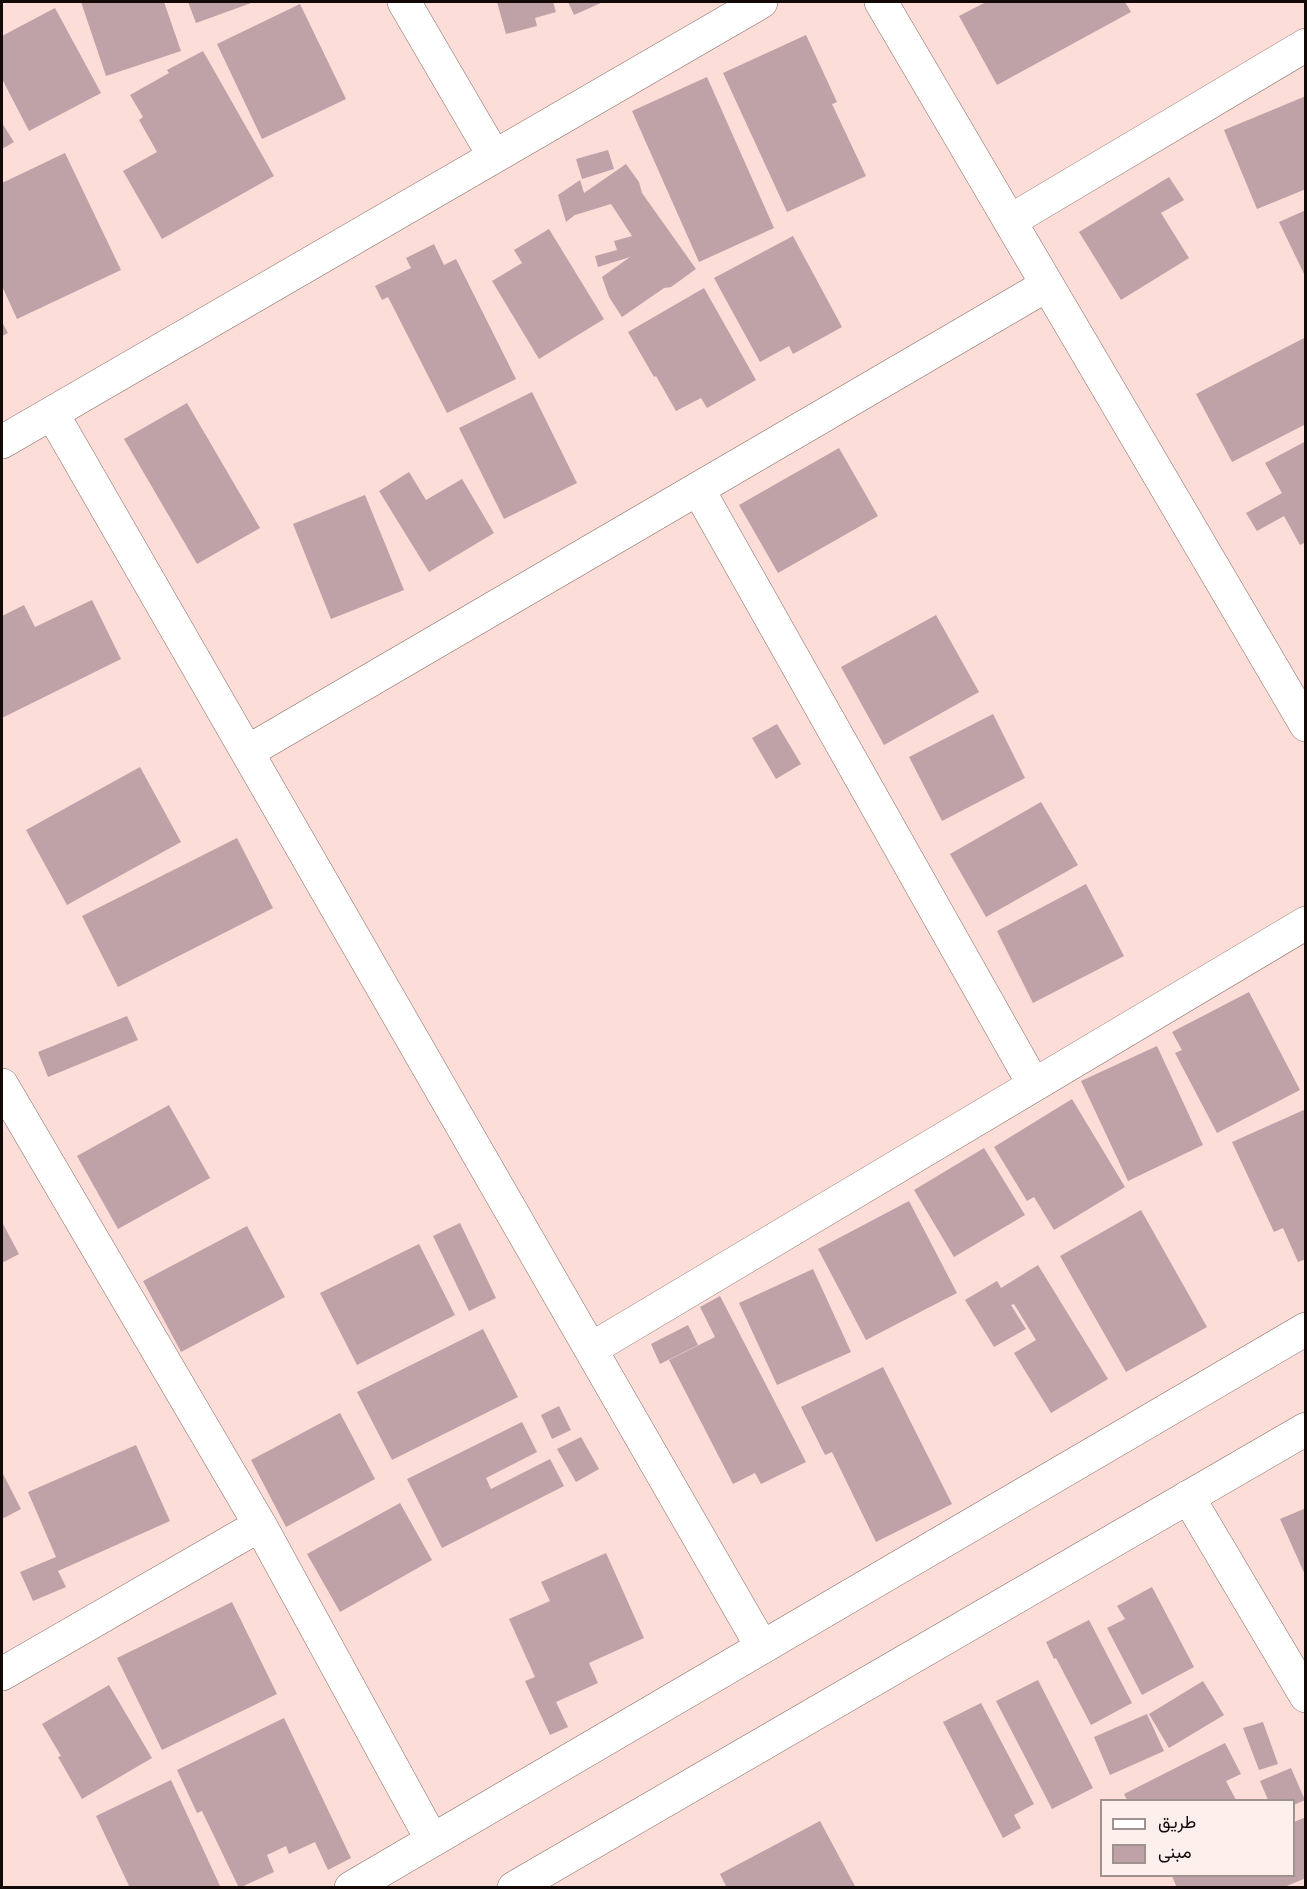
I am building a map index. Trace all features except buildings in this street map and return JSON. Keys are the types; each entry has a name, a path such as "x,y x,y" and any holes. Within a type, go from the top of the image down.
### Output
{"street":[{"path":"404,2 494,156"},
{"path":"2,442 761,2"},
{"path":"881,2 1305,725"},
{"path":"1010,221 1305,45"},
{"path":"247,752 1047,285"},
{"path":"52,413 762,1647"},
{"path":"698,489 1034,1085"},
{"path":"591,1349 1305,923"},
{"path":"2,1085 260,1526 432,1840"},
{"path":"351,1887 1305,1329"},
{"path":"514,1887 1305,1429"},
{"path":"1188,1497 1305,1696"},
{"path":"2,1674 260,1526"}]}
